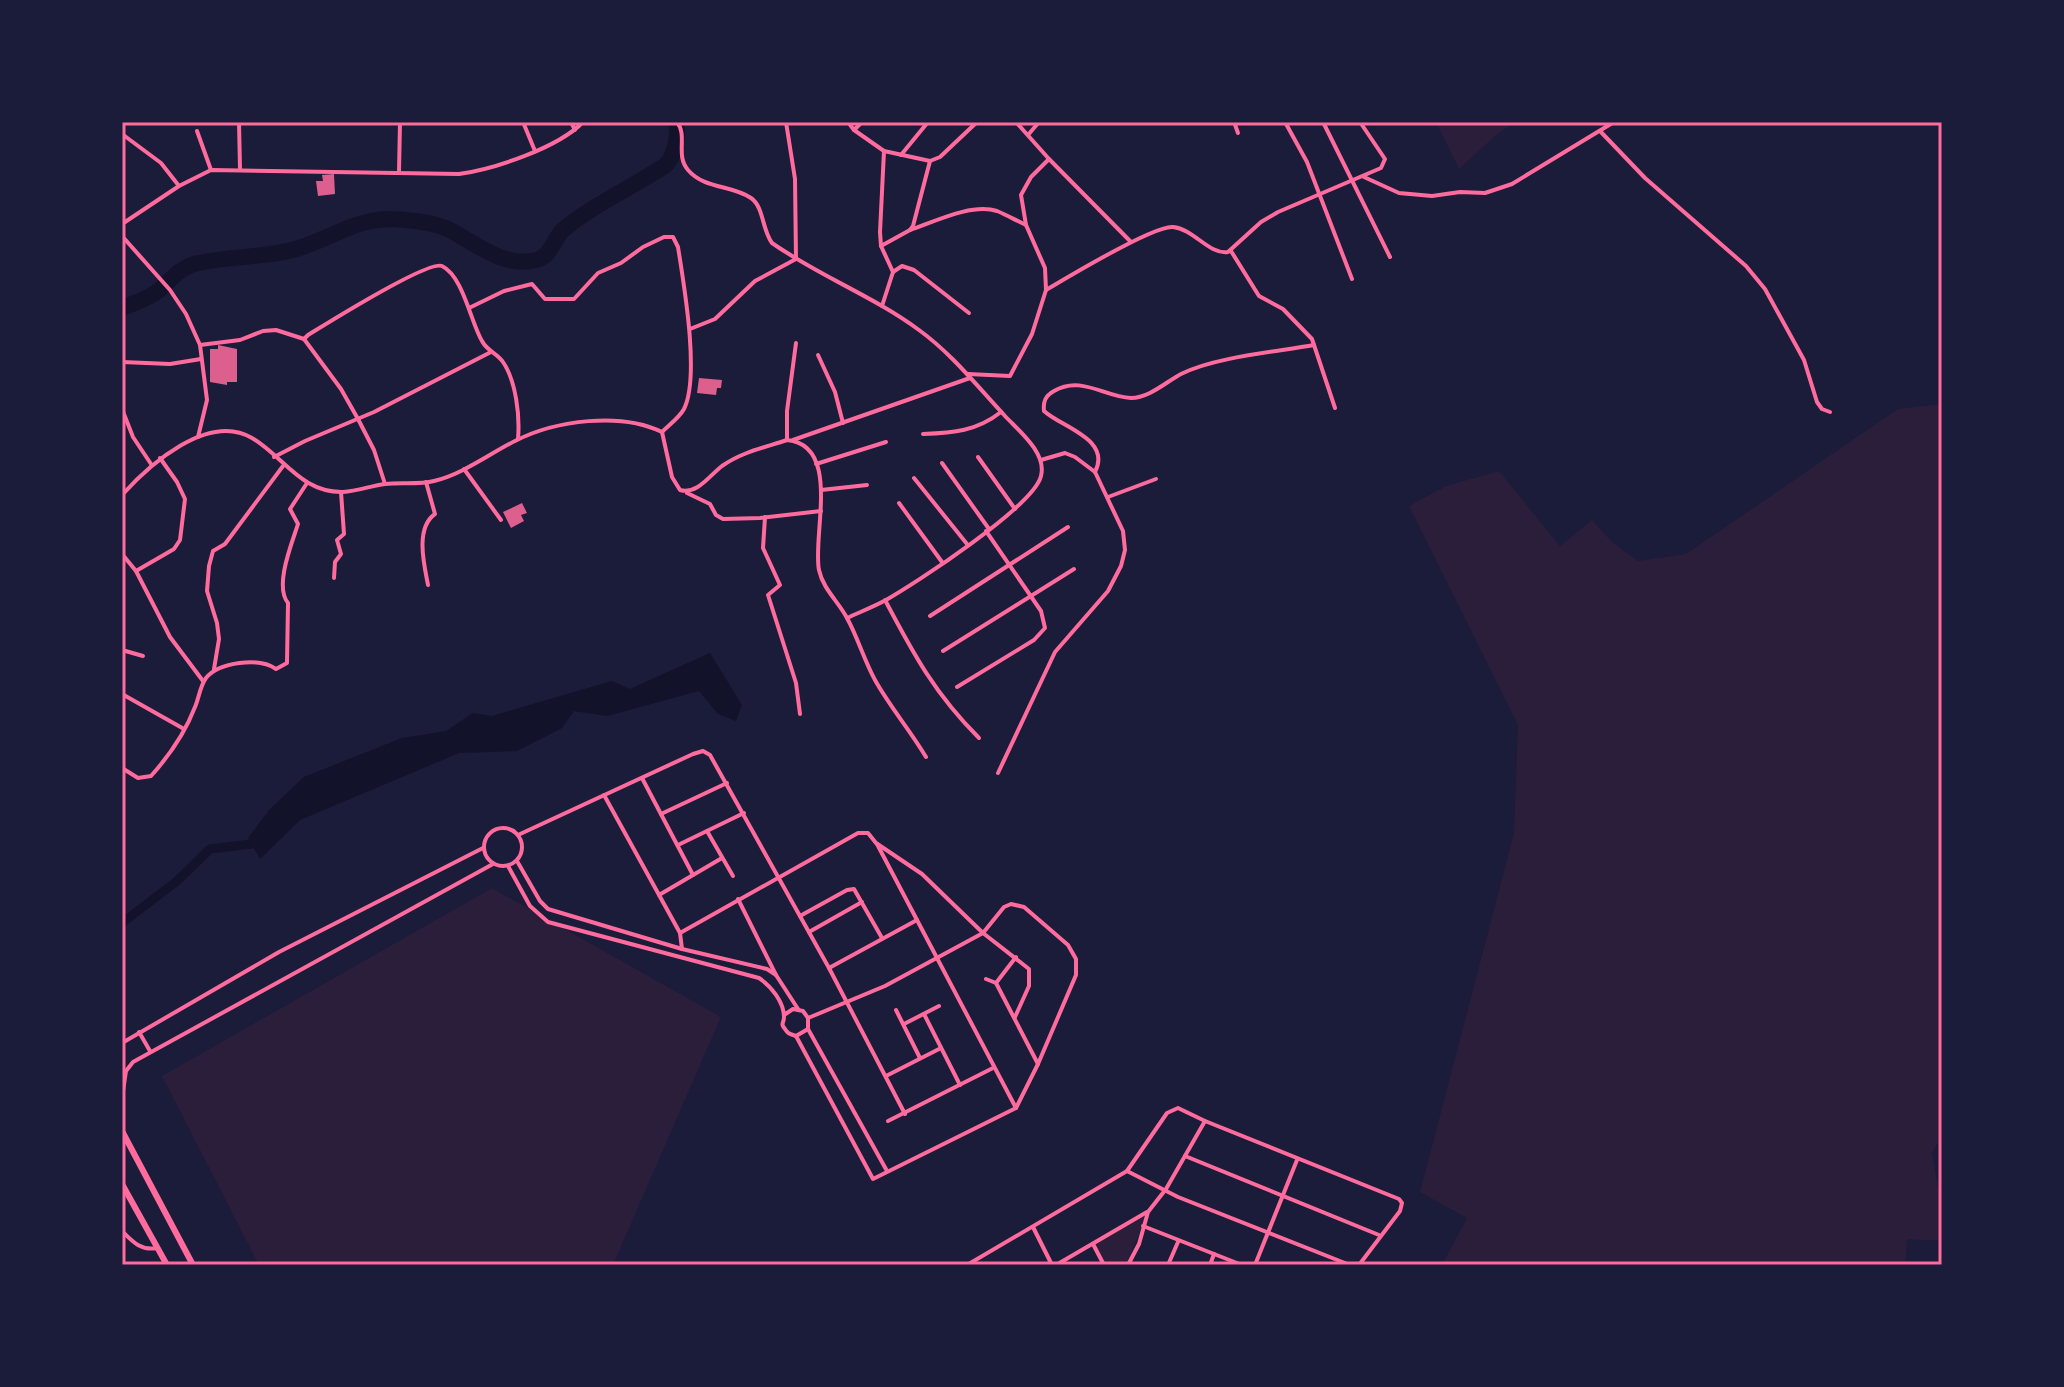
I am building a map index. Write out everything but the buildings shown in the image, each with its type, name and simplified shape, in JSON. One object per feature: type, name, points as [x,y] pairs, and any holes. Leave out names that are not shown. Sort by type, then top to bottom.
[{"type":"highway","points":[[122,1131],[193,1265]]},
{"type":"highway","points":[[122,1184],[167,1265]]},
{"type":"street","points":[[239,122],[240,169]]},
{"type":"street","points":[[399,172],[400,122]]},
{"type":"street","points":[[523,122],[535,151]]},
{"type":"street","points":[[571,122],[575,130]]},
{"type":"street","points":[[122,224],[179,186],[211,170],[459,174],[535,151],[575,130],[583,122]]},
{"type":"street","points":[[786,122],[795,179],[796,259]]},
{"type":"street","points":[[848,122],[854,130],[884,151],[930,161],[940,157],[977,122]]},
{"type":"street","points":[[854,130],[862,122]]},
{"type":"street","points":[[901,155],[928,122]]},
{"type":"street","points":[[1016,122],[1131,242]]},
{"type":"street","points":[[1028,135],[1039,122]]},
{"type":"street","points":[[1234,122],[1238,133]]},
{"type":"street","points":[[1285,122],[1307,162],[1352,279]]},
{"type":"street","points":[[1323,122],[1390,257]]},
{"type":"street","points":[[1046,290],[1131,242],[1169,226],[1192,233],[1218,252],[1231,251],[1261,222],[1278,212],[1381,168],[1385,159],[1360,122]]},
{"type":"street","points":[[1364,177],[1399,193],[1432,196],[1460,192],[1485,193],[1512,184],[1614,122]]},
{"type":"street","points":[[679,124],[681,156],[689,172],[708,183],[749,196],[754,201],[769,239],[796,259],[919,330],[969,376],[1030,443],[1041,460],[1041,477],[1035,490],[1015,509],[885,600],[847,618]]},
{"type":"street","points":[[197,131],[211,170]]},
{"type":"street","points":[[1600,131],[1645,178],[1746,266],[1765,289],[1804,360],[1817,402],[1822,409],[1830,412]]},
{"type":"street","points":[[122,134],[161,163],[179,186]]},
{"type":"street","points":[[884,151],[881,246],[893,272]]},
{"type":"street","points":[[685,492],[697,487],[743,453],[843,423],[969,376],[1010,376],[1032,334],[1046,290],[1042,259],[1026,225],[1021,195],[1024,187],[1049,159]]},
{"type":"street","points":[[910,230],[930,161]]},
{"type":"street","points":[[881,246],[910,230],[983,210],[995,211],[1026,225]]},
{"type":"street","points":[[122,236],[170,290],[186,314],[200,345],[207,400],[198,437]]},
{"type":"street","points":[[469,308],[504,291],[532,284],[545,299],[574,299],[598,273],[668,236],[677,242],[678,247],[690,329],[690,385],[679,416],[662,432]]},
{"type":"street","points":[[1231,251],[1259,296],[1283,309],[1312,339],[1335,408]]},
{"type":"street","points":[[690,329],[715,319],[755,281],[796,259]]},
{"type":"street","points":[[304,339],[365,300],[437,265],[448,271],[469,308],[483,343],[507,368],[518,405],[518,439]]},
{"type":"street","points":[[882,306],[893,272],[902,266],[914,270],[969,313]]},
{"type":"street","points":[[200,345],[240,340],[263,331],[276,330],[304,339],[341,389],[358,419],[374,450],[385,484]]},
{"type":"street","points":[[787,440],[787,411],[796,343]]},
{"type":"street","points":[[1095,472],[1099,465],[1096,450],[1078,430],[1044,411],[1043,403],[1054,390],[1087,385],[1135,398],[1150,393],[1187,371],[1213,363],[1314,345]]},
{"type":"street","points":[[274,457],[491,352]]},
{"type":"street","points":[[818,355],[835,392],[843,423]]},
{"type":"street","points":[[122,362],[170,364],[201,359]]},
{"type":"street","points":[[122,409],[133,437],[151,464]]},
{"type":"street","points":[[923,434],[973,429],[1001,412]]},
{"type":"street","points":[[122,495],[151,464],[198,437],[240,433],[260,444],[307,483],[324,491],[341,492],[385,484],[426,482],[464,469],[518,439],[581,422],[613,420],[644,423],[662,432]]},
{"type":"street","points":[[662,432],[675,485],[694,499],[710,504],[721,518],[821,511]]},
{"type":"street","points":[[793,440],[806,446],[816,464],[821,490],[818,556],[823,584],[847,618],[877,684],[926,757]]},
{"type":"street","points":[[816,464],[886,442]]},
{"type":"street","points":[[998,773],[1055,652],[1108,591],[1121,566],[1125,541],[1095,472],[1065,453],[1041,460]]},
{"type":"street","points":[[978,457],[1015,509]]},
{"type":"street","points":[[136,571],[174,549],[180,540],[185,499],[159,458]]},
{"type":"street","points":[[942,463],[1045,621],[1042,633],[957,687]]},
{"type":"street","points":[[214,670],[219,639],[207,591],[213,551],[225,544],[283,466]]},
{"type":"street","points":[[464,469],[501,520]]},
{"type":"street","points":[[914,478],[967,544]]},
{"type":"street","points":[[1108,497],[1156,479]]},
{"type":"street","points":[[426,482],[435,514],[426,522],[424,531],[424,566],[428,585]]},
{"type":"street","points":[[122,768],[138,778],[151,776],[166,759],[184,729],[203,681],[214,670],[245,664],[261,664],[276,669],[287,663],[288,603],[283,596],[283,579],[298,524],[290,509],[307,483]]},
{"type":"street","points":[[821,490],[867,485]]},
{"type":"street","points":[[334,578],[335,562],[341,554],[337,540],[344,534],[341,492]]},
{"type":"street","points":[[899,503],[942,562]]},
{"type":"street","points":[[765,517],[763,548],[780,585],[768,595],[793,671],[800,714]]},
{"type":"street","points":[[930,616],[1068,527]]},
{"type":"street","points":[[122,554],[136,571],[170,637],[203,681]]},
{"type":"street","points":[[943,651],[1074,569]]},
{"type":"street","points":[[885,600],[929,681],[949,708],[979,738]]},
{"type":"street","points":[[122,650],[143,656]]},
{"type":"street","points":[[122,694],[184,729]]},
{"type":"street","points":[[518,835],[703,751],[710,755],[829,968],[905,1114]]},
{"type":"street","points":[[642,778],[693,875]]},
{"type":"street","points":[[661,814],[727,783]]},
{"type":"street","points":[[604,795],[680,933],[682,949]]},
{"type":"street","points":[[678,845],[744,813]]},
{"type":"street","points":[[122,1098],[129,1066],[150,1052],[493,864],[508,866],[517,861],[522,849],[518,835],[507,828],[488,834],[484,854],[493,864]]},
{"type":"street","points":[[707,831],[733,876]]},
{"type":"street","points":[[680,933],[862,832],[868,833],[938,958],[1016,1108]]},
{"type":"street","points":[[876,843],[922,874],[983,933],[1029,969],[1029,986],[1015,1017]]},
{"type":"street","points":[[122,1043],[279,952],[483,848]]},
{"type":"street","points":[[659,895],[722,858]]},
{"type":"street","points":[[517,861],[548,909],[682,949],[767,969],[776,975]]},
{"type":"street","points":[[508,866],[530,906],[548,922],[759,978],[770,986],[784,1015],[783,1026],[796,1036],[873,1179],[1016,1108],[1076,975],[1077,963],[1074,952],[1020,905],[1004,907],[983,933],[847,1003],[808,1018]]},
{"type":"street","points":[[800,916],[849,889],[855,891],[883,939]]},
{"type":"street","points":[[738,899],[776,975],[808,1018],[808,1029],[887,1171]]},
{"type":"street","points":[[809,932],[862,902]]},
{"type":"street","points":[[829,968],[917,920]]},
{"type":"street","points":[[996,983],[1016,957]]},
{"type":"street","points":[[986,979],[996,983],[1038,1064]]},
{"type":"street","points":[[904,1024],[939,1006]]},
{"type":"street","points":[[784,1015],[799,1009]]},
{"type":"street","points":[[896,1010],[920,1058]]},
{"type":"street","points":[[924,1014],[960,1085]]},
{"type":"street","points":[[796,1036],[808,1029]]},
{"type":"street","points":[[139,1032],[150,1052]]},
{"type":"street","points":[[886,1076],[941,1048]]},
{"type":"street","points":[[888,1121],[994,1068]]},
{"type":"street","points":[[967,1265],[1127,1171],[1170,1110],[1178,1108],[1399,1199],[1402,1203],[1400,1211],[1359,1265]]},
{"type":"street","points":[[1128,1265],[1139,1244],[1148,1212],[1166,1189],[1205,1121]]},
{"type":"street","points":[[1185,1156],[1380,1235]]},
{"type":"street","points":[[1255,1265],[1298,1159]]},
{"type":"street","points":[[1127,1171],[1178,1197],[1350,1265]]},
{"type":"street","points":[[1033,1227],[1054,1265],[1148,1212]]},
{"type":"street","points":[[1143,1226],[1242,1265]]},
{"type":"street","points":[[123,1231],[147,1250],[159,1248]]},
{"type":"street","points":[[1168,1265],[1178,1241]]},
{"type":"street","points":[[1093,1244],[1104,1265]]},
{"type":"street","points":[[1210,1265],[1214,1254]]},
{"type":"shaded area","points":[[1436,122],[1516,122],[1497,134],[1459,169]]},
{"type":"shaded area","points":[[1942,404],[1942,1137],[1932,1152],[1942,1212],[1942,1241],[1907,1239],[1905,1265],[1442,1265],[1467,1218],[1420,1192],[1514,833],[1518,725],[1409,506],[1446,486],[1499,471],[1560,546],[1592,520],[1612,542],[1638,561],[1686,554],[1898,409]]},
{"type":"shaded area","points":[[710,653],[742,705],[736,721],[718,714],[699,691],[607,716],[574,711],[562,728],[517,751],[459,753],[300,820],[260,859],[248,838],[269,810],[304,777],[402,738],[446,731],[473,713],[492,716],[612,681],[630,689]]},
{"type":"shaded area","points":[[492,888],[721,1017],[613,1265],[259,1265],[162,1076]]},
{"type":"shaded area","points":[[1147,1215],[1126,1265],[1104,1265],[1093,1244]]},
{"type":"waterway","points":[[122,308],[154,294],[194,264],[284,252],[355,225],[380,220],[400,219],[431,224],[452,231],[502,258],[525,262],[536,260],[545,255],[563,230],[575,221],[666,165],[676,145],[676,122]]},
{"type":"waterway","points":[[122,923],[177,881],[210,849],[252,844]]}]
